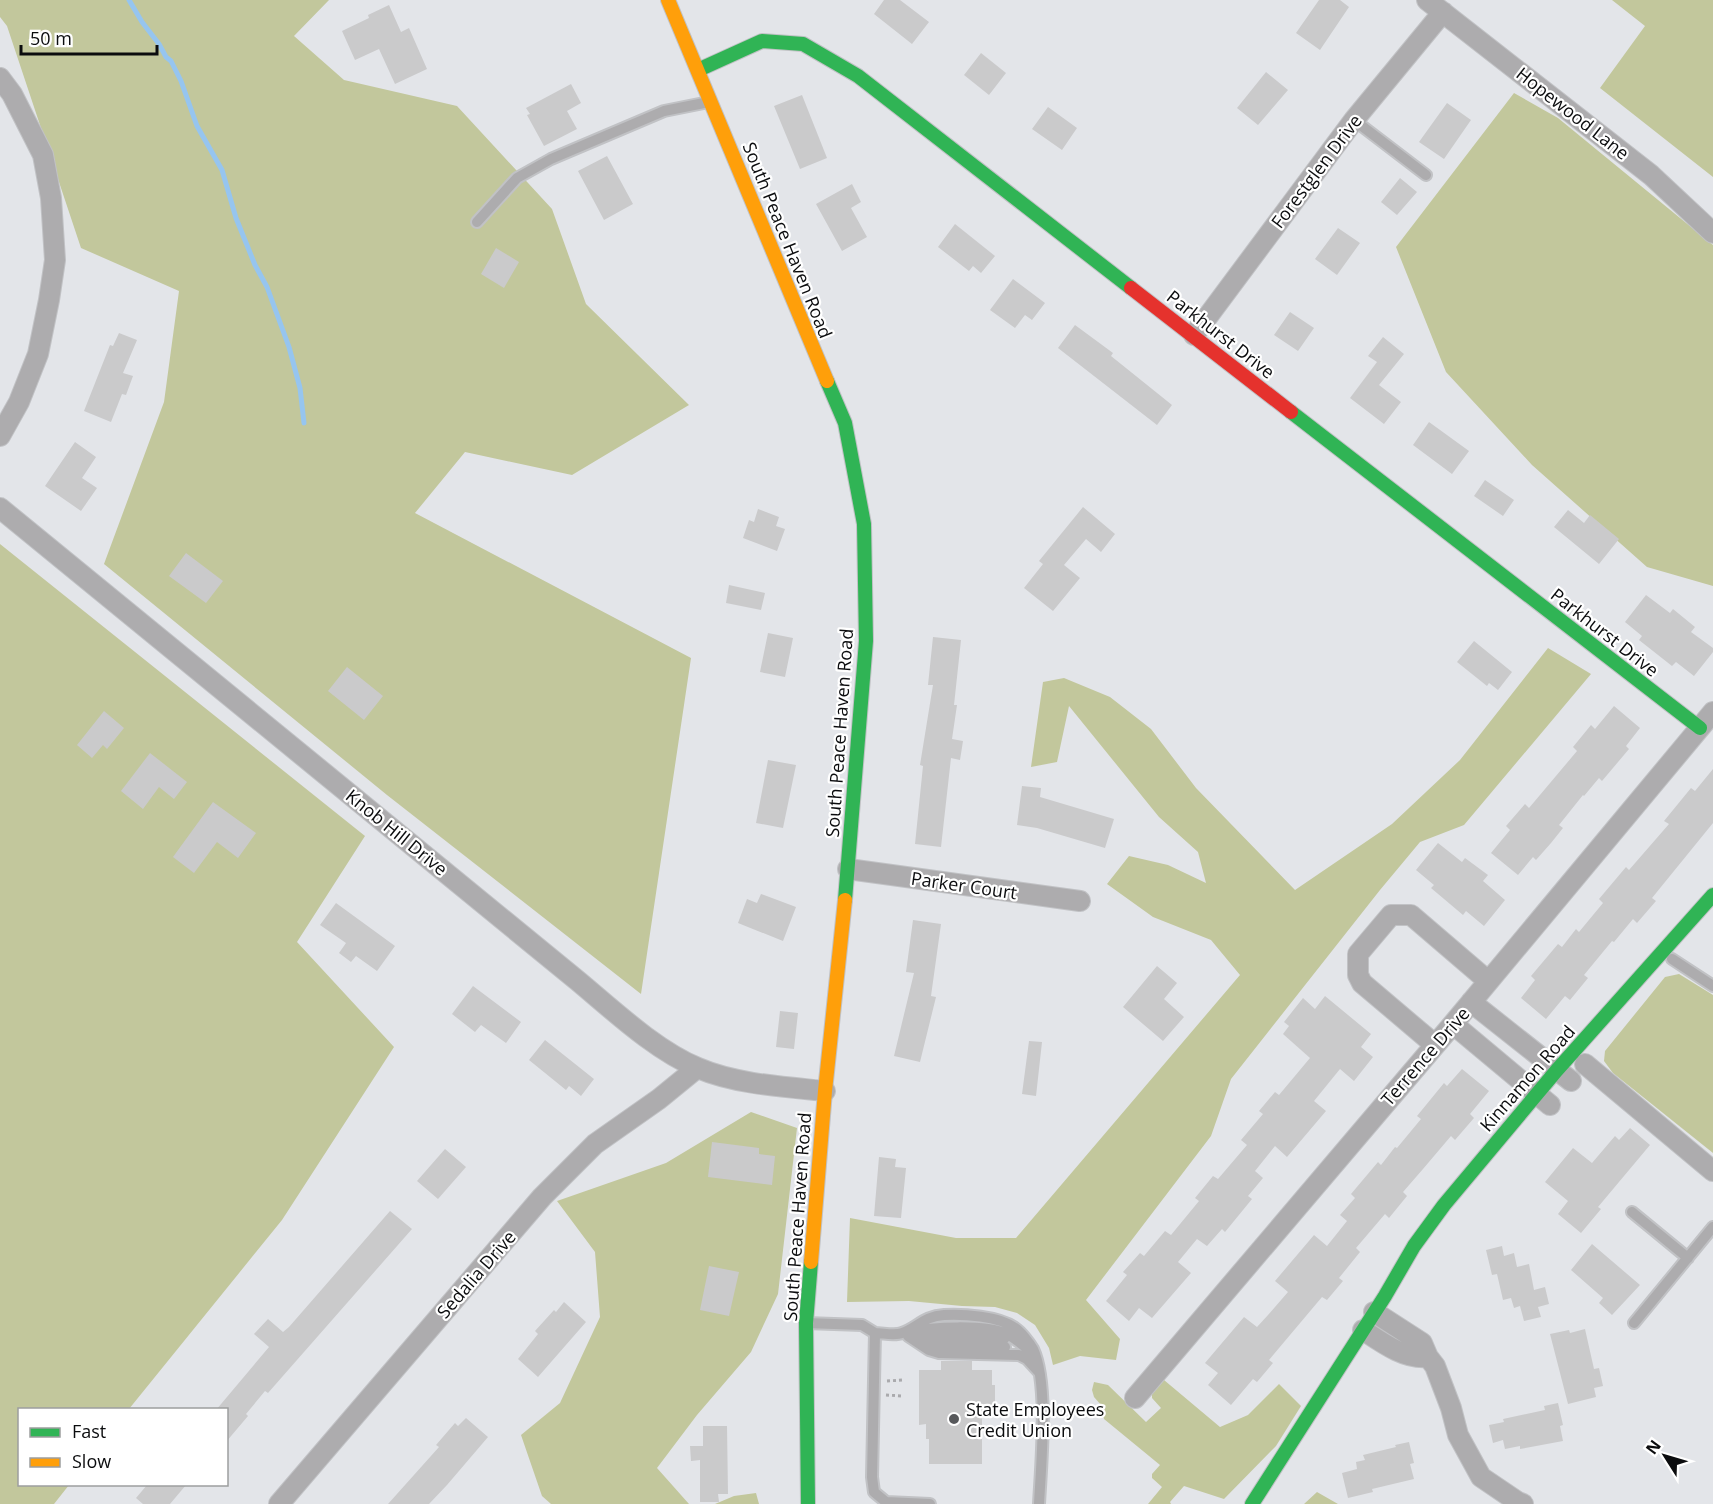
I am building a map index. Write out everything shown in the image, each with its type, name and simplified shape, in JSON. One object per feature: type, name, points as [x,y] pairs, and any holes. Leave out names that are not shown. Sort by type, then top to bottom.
[{"type":"main road","name":"South Peace Haven Road","points":[[668,0],[712,101],[844,423],[864,524],[866,641],[848,869],[825,1091],[806,1323],[808,1504]]},
{"type":"main road","name":"Parkhurst Drive","points":[[698,70],[762,41],[803,44],[858,76],[1700,728]]},
{"type":"main road","name":"Kinnamon Road","points":[[1554,1093],[1713,895]]},
{"type":"main road","points":[[1641,997],[1713,908]]},
{"type":"main road","name":"Kinnamon Road","points":[[1252,1504],[1380,1304],[1414,1246],[1434,1218],[1498,1137],[1554,1093],[1589,1060]]},
{"type":"main road","name":"Kinnamon Road","points":[[1380,1304],[1437,1238]]},
{"type":"street","name":"Hopewood Lane","points":[[1427,0],[1651,175],[1713,233]]},
{"type":"street","name":"Forestglen Drive","points":[[1194,335],[1354,120],[1443,12]]},
{"type":"street","points":[[0,78],[12,94],[43,155],[51,198],[55,260],[38,354],[19,402],[0,436]]},
{"type":"street","name":"Knob Hill Drive","points":[[0,508],[578,981],[666,1050],[698,1068],[734,1078],[825,1091]]},
{"type":"street","name":"Terrence Drive","points":[[1135,1398],[1453,1024],[1713,712]]},
{"type":"street","name":"Parker Court","points":[[848,869],[1080,901]]},
{"type":"street","points":[[1434,1044],[1362,983],[1358,975],[1358,954],[1390,915],[1411,915],[1488,981]]},
{"type":"street","points":[[1471,1002],[1554,1093]]},
{"type":"street","points":[[1453,1024],[1554,1093]]},
{"type":"street","points":[[1589,1060],[1713,1172]]},
{"type":"street","name":"Sedalia Drive","points":[[279,1504],[542,1197],[595,1144],[698,1068]]},
{"type":"street","points":[[1380,1304],[1422,1343],[1435,1366],[1451,1408],[1458,1435],[1481,1477],[1523,1504]]},
{"type":"street","points":[[1363,1330],[1382,1343],[1406,1354],[1428,1357]]},
{"type":"lane","points":[[477,222],[517,178],[551,159],[664,111],[712,101]]},
{"type":"lane","points":[[1354,120],[1426,175]]},
{"type":"lane","points":[[1672,959],[1713,986]]},
{"type":"lane","points":[[1632,1212],[1688,1258]]},
{"type":"lane","points":[[1634,1323],[1713,1227]]},
{"type":"lane","points":[[906,1334],[919,1322],[940,1315],[965,1315],[995,1320],[1014,1327],[1024,1336],[1033,1348],[1040,1373],[1042,1431],[1039,1504]]},
{"type":"lane","points":[[806,1323],[862,1325],[875,1333],[940,1338],[1001,1339],[1010,1341],[1029,1354],[1040,1373]]},
{"type":"lane","points":[[875,1333],[872,1477],[874,1492],[886,1502],[930,1504]]},
{"type":"lane","points":[[906,1334],[928,1355],[938,1360],[1016,1361],[1040,1373]]},
{"type":"path","points":[[884,1381],[903,1380]]},
{"type":"path","points":[[884,1395],[902,1396]]},
{"type":"green space","points":[[0,0],[329,0],[294,36],[344,80],[457,106],[552,209],[586,304],[689,405],[572,475],[465,452],[415,513],[691,658],[641,994],[387,795],[104,564],[164,402],[179,291],[81,248],[7,26],[0,17]]},
{"type":"green space","points":[[1612,0],[1713,0],[1713,177],[1600,88],[1645,26]]},
{"type":"green space","points":[[1514,93],[1558,118],[1713,245],[1713,586],[1647,567],[1532,465],[1446,372],[1396,247]]},
{"type":"green space","points":[[0,544],[365,836],[297,942],[394,1047],[282,1220],[130,1408],[18,1408],[18,1486],[68,1486],[54,1504],[0,1504]]},
{"type":"green space","points":[[1548,648],[1591,674],[1464,825],[1420,842],[1380,890],[1231,1079],[1211,1136],[1086,1300],[1120,1339],[1116,1360],[1080,1356],[1053,1365],[1049,1348],[1035,1325],[1017,1313],[995,1307],[909,1301],[847,1302],[850,1218],[956,1238],[1016,1238],[1240,975],[1211,940],[1153,917],[1107,884],[1129,856],[1168,865],[1206,883],[1198,852],[1159,817],[1069,706],[1057,762],[1031,767],[1043,682],[1064,678],[1110,697],[1151,729],[1196,788],[1295,890],[1392,824],[1460,760]]},
{"type":"green space","points":[[1679,974],[1713,995],[1713,1153],[1613,1073],[1604,1061],[1605,1051],[1665,977]]},
{"type":"green space","points":[[751,1112],[797,1128],[778,1294],[751,1352],[697,1415],[657,1468],[689,1504],[551,1504],[542,1496],[521,1435],[560,1403],[600,1317],[595,1252],[557,1201],[666,1163]]},
{"type":"green space","points":[[1164,1380],[1220,1427],[1248,1415],[1279,1384],[1301,1406],[1276,1446],[1224,1499],[1184,1486],[1170,1502],[1171,1504],[1148,1504],[1162,1487],[1152,1478],[1152,1474],[1160,1465],[1104,1419],[1101,1405],[1094,1397],[1092,1390],[1094,1382],[1108,1385],[1146,1422],[1161,1408],[1152,1398],[1152,1394]]},
{"type":"green space","points":[[1317,1492],[1338,1504],[1304,1504]]},
{"type":"green space","points":[[756,1493],[759,1504],[715,1504],[734,1496]]},
{"type":"building","points":[[884,0],[900,0],[929,22],[912,44],[874,14]]},
{"type":"building","points":[[1319,0],[1340,0],[1349,7],[1320,50],[1296,33]]},
{"type":"building","points":[[389,5],[401,32],[409,28],[427,69],[395,84],[379,49],[355,60],[342,31]]},
{"type":"building","points":[[981,53],[1006,73],[989,95],[964,75]]},
{"type":"building","points":[[1266,72],[1288,90],[1258,125],[1237,108]]},
{"type":"building","points":[[571,84],[581,103],[567,111],[577,129],[544,146],[527,115],[530,114],[526,108]]},
{"type":"building","points":[[802,95],[827,158],[800,169],[774,106]]},
{"type":"building","points":[[1447,103],[1471,120],[1444,159],[1419,142]]},
{"type":"building","points":[[1048,107],[1077,128],[1062,150],[1032,129]]},
{"type":"building","points":[[607,156],[633,204],[604,220],[578,171]]},
{"type":"building","points":[[1400,178],[1417,192],[1397,215],[1381,202]]},
{"type":"building","points":[[852,184],[861,202],[851,208],[867,237],[842,251],[816,204]]},
{"type":"building","points":[[955,224],[995,256],[981,273],[973,266],[969,271],[938,247]]},
{"type":"building","points":[[1338,228],[1360,243],[1337,275],[1315,259]]},
{"type":"building","points":[[496,248],[519,262],[504,288],[481,274]]},
{"type":"building","points":[[1013,279],[1045,303],[1032,320],[1025,315],[1015,328],[990,310]]},
{"type":"building","points":[[1290,312],[1314,328],[1298,351],[1274,335]]},
{"type":"building","points":[[1075,325],[1113,353],[1111,356],[1172,405],[1157,425],[1058,348]]},
{"type":"building","points":[[119,333],[137,340],[123,373],[133,376],[126,395],[122,394],[111,422],[84,411],[110,345],[113,346]]},
{"type":"building","points":[[1383,337],[1404,354],[1379,385],[1401,402],[1384,424],[1350,398],[1377,362],[1368,356]]},
{"type":"building","points":[[1429,422],[1469,451],[1452,474],[1413,445]]},
{"type":"building","points":[[75,442],[96,457],[82,478],[97,488],[81,511],[45,486]]},
{"type":"building","points":[[1485,480],[1514,500],[1503,516],[1474,496]]},
{"type":"building","points":[[1083,507],[1115,534],[1101,552],[1086,539],[1064,565],[1080,578],[1053,611],[1024,588],[1043,564],[1039,561]]},
{"type":"building","points":[[758,509],[779,517],[776,526],[785,529],[777,551],[743,538],[749,520],[754,522]]},
{"type":"building","points":[[1568,510],[1584,523],[1590,515],[1619,539],[1599,564],[1554,527]]},
{"type":"building","points":[[186,553],[223,581],[206,603],[169,576]]},
{"type":"building","points":[[729,585],[765,593],[761,610],[726,603]]},
{"type":"building","points":[[1646,595],[1670,613],[1673,609],[1695,627],[1691,632],[1713,648],[1713,652],[1694,676],[1676,662],[1672,666],[1639,640],[1642,636],[1625,622]]},
{"type":"building","points":[[768,633],[793,638],[785,677],[760,672]]},
{"type":"building","points":[[933,637],[961,640],[954,705],[957,705],[952,739],[963,741],[960,760],[951,758],[941,847],[915,844],[923,766],[920,765],[933,685],[928,685]]},
{"type":"building","points":[[1474,641],[1512,672],[1498,690],[1489,683],[1487,686],[1457,662]]},
{"type":"building","points":[[347,667],[383,696],[364,720],[328,691]]},
{"type":"building","points":[[1614,706],[1640,728],[1626,746],[1629,749],[1602,781],[1599,778],[1583,795],[1559,825],[1563,828],[1551,843],[1536,860],[1533,857],[1518,875],[1491,853],[1510,830],[1506,826],[1525,804],[1529,808],[1577,751],[1573,747],[1591,725],[1595,729]]},
{"type":"building","points":[[104,711],[124,728],[107,749],[103,745],[92,758],[77,745]]},
{"type":"building","points":[[150,753],[187,782],[174,799],[159,787],[143,809],[121,791]]},
{"type":"building","points":[[768,760],[796,765],[783,828],[756,823]]},
{"type":"building","points":[[1713,769],[1713,823],[1652,898],[1656,901],[1637,923],[1633,919],[1614,942],[1612,941],[1584,975],[1588,978],[1570,1000],[1565,996],[1546,1019],[1521,998],[1535,980],[1531,976],[1558,944],[1562,947],[1576,929],[1579,932],[1603,903],[1599,899],[1626,867],[1629,870],[1669,824],[1664,821],[1691,788],[1695,791]]},
{"type":"building","points":[[1022,786],[1041,788],[1040,797],[1114,819],[1105,848],[1037,828],[1017,825]]},
{"type":"building","points":[[213,802],[256,833],[238,858],[217,842],[194,873],[173,857]]},
{"type":"building","points":[[1438,843],[1462,862],[1465,858],[1488,875],[1483,881],[1505,900],[1484,926],[1466,911],[1463,915],[1431,888],[1434,885],[1416,870]]},
{"type":"building","points":[[761,894],[796,907],[783,941],[738,923],[747,899],[757,903]]},
{"type":"building","points":[[336,903],[395,946],[377,971],[356,956],[351,962],[339,953],[346,943],[320,925]]},
{"type":"building","points":[[913,920],[941,924],[931,996],[936,997],[920,1062],[894,1056],[914,973],[906,972]]},
{"type":"building","points":[[1157,966],[1177,983],[1164,999],[1184,1017],[1163,1041],[1123,1007]]},
{"type":"building","points":[[473,986],[521,1022],[506,1043],[481,1025],[475,1032],[452,1014]]},
{"type":"building","points":[[1325,996],[1371,1034],[1361,1047],[1373,1057],[1354,1081],[1340,1069],[1314,1101],[1326,1111],[1287,1157],[1275,1146],[1255,1171],[1263,1178],[1248,1196],[1252,1199],[1225,1232],[1222,1229],[1207,1246],[1197,1239],[1178,1262],[1191,1273],[1152,1318],[1139,1308],[1129,1321],[1106,1301],[1127,1275],[1123,1272],[1140,1253],[1144,1256],[1165,1231],[1171,1235],[1199,1201],[1195,1198],[1213,1176],[1218,1179],[1247,1145],[1241,1140],[1263,1114],[1259,1111],[1275,1092],[1279,1095],[1310,1058],[1283,1034],[1289,1026],[1284,1022],[1303,998],[1315,1009]]},
{"type":"building","points":[[780,1011],[798,1013],[794,1049],[776,1047]]},
{"type":"building","points":[[545,1040],[594,1079],[581,1096],[569,1086],[566,1090],[529,1060]]},
{"type":"building","points":[[1029,1041],[1042,1042],[1036,1096],[1022,1094]]},
{"type":"building","points":[[1462,1069],[1489,1091],[1470,1114],[1474,1118],[1455,1140],[1451,1136],[1403,1192],[1407,1196],[1389,1218],[1385,1214],[1356,1248],[1360,1252],[1339,1278],[1343,1281],[1327,1300],[1322,1297],[1269,1360],[1273,1363],[1257,1382],[1253,1379],[1231,1405],[1208,1385],[1218,1373],[1205,1363],[1244,1317],[1257,1327],[1268,1315],[1288,1292],[1275,1281],[1314,1235],[1327,1246],[1347,1221],[1340,1215],[1355,1198],[1351,1194],[1378,1162],[1381,1165],[1395,1147],[1397,1148],[1421,1119],[1417,1116],[1444,1083],[1447,1086]]},
{"type":"building","points":[[1630,1128],[1650,1145],[1598,1207],[1601,1209],[1581,1233],[1558,1214],[1568,1201],[1545,1182],[1573,1148],[1592,1163],[1615,1136],[1619,1140]]},
{"type":"building","points":[[712,1142],[759,1148],[759,1154],[775,1156],[772,1185],[708,1177]]},
{"type":"building","points":[[445,1149],[466,1167],[438,1199],[417,1181]]},
{"type":"building","points":[[879,1157],[896,1159],[895,1167],[906,1168],[901,1218],[874,1216]]},
{"type":"building","points":[[390,1211],[412,1229],[268,1393],[265,1391],[228,1440],[228,1408],[218,1408],[269,1347],[254,1334],[268,1319],[283,1332]]},
{"type":"building","points":[[1592,1244],[1640,1285],[1612,1315],[1599,1303],[1603,1298],[1571,1270]]},
{"type":"building","points":[[1502,1246],[1504,1256],[1514,1253],[1517,1267],[1529,1264],[1534,1290],[1545,1287],[1549,1304],[1538,1307],[1541,1317],[1524,1321],[1520,1306],[1514,1308],[1511,1298],[1503,1300],[1497,1274],[1492,1275],[1486,1250]]},
{"type":"building","points":[[709,1266],[739,1272],[729,1316],[700,1310]]},
{"type":"building","points":[[564,1302],[586,1322],[538,1377],[518,1359],[538,1334],[535,1331]]},
{"type":"building","points":[[1585,1329],[1594,1369],[1599,1368],[1603,1386],[1594,1388],[1596,1397],[1568,1404],[1550,1334],[1569,1330],[1570,1333]]},
{"type":"building","name":"State Employees Credit Union","points":[[941,1361],[972,1361],[972,1370],[992,1370],[992,1385],[995,1385],[995,1413],[982,1413],[982,1464],[929,1464],[929,1439],[926,1439],[926,1424],[919,1425],[919,1370],[941,1370]]},
{"type":"building","points":[[1558,1403],[1563,1425],[1560,1426],[1563,1441],[1520,1449],[1520,1446],[1505,1449],[1503,1440],[1493,1443],[1489,1425],[1504,1422],[1503,1419],[1545,1410],[1544,1406]]},
{"type":"building","points":[[466,1418],[488,1437],[447,1485],[429,1504],[388,1504],[439,1447],[436,1445],[455,1423],[458,1426]]},
{"type":"building","points":[[703,1426],[727,1426],[728,1494],[718,1494],[719,1502],[700,1502],[700,1460],[691,1461],[690,1446],[703,1446]]},
{"type":"building","points":[[1409,1442],[1414,1463],[1410,1464],[1414,1479],[1372,1489],[1373,1492],[1348,1498],[1342,1473],[1357,1469],[1356,1462],[1365,1460],[1363,1455]]},
{"type":"building","points":[[146,1486],[185,1486],[170,1504],[143,1504],[136,1498]]},
{"type":"waterway","points":[[129,0],[166,57],[171,61],[181,81],[197,126],[222,170],[236,218],[255,265],[267,287],[289,347],[300,388],[304,423]]},
{"type":"traffic: fast","points":[[698,70],[762,41],[803,44],[858,76],[1131,288]]},
{"type":"traffic: fast","points":[[827,381],[845,423],[864,524],[866,641],[845,900]]},
{"type":"traffic: fast","points":[[1291,412],[1700,728]]},
{"type":"traffic: fast","points":[[1252,1504],[1385,1296],[1414,1246],[1444,1205],[1557,1070],[1713,895]]},
{"type":"traffic: fast","points":[[808,1504],[806,1323],[811,1262]]},
{"type":"traffic: slow","points":[[668,0],[827,381]]},
{"type":"traffic: slow","points":[[811,1262],[825,1091],[845,900]]},
{"type":"traffic: jam","points":[[1131,288],[1291,412]]},
{"type":"place","name":"State Employees Credit Union","points":[[954,1419]]}]
